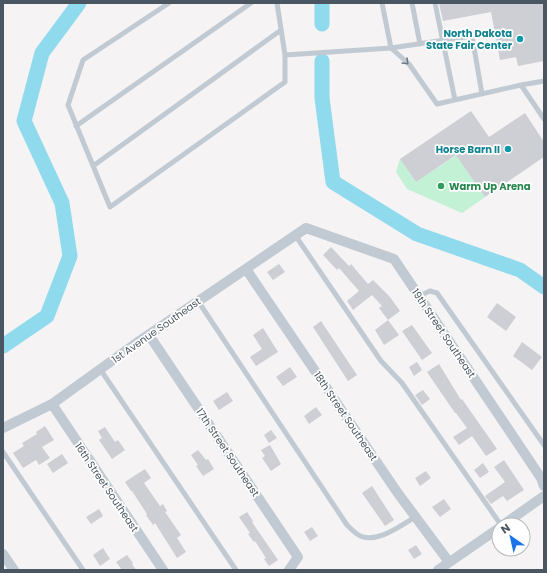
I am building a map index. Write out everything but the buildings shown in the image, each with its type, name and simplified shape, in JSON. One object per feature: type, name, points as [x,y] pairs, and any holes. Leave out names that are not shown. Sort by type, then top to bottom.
[{"type":"street","name":"1st Avenue Southeast","points":[[3,428],[52,404],[198,301],[306,228]]},
{"type":"street","name":"19th Street Southeast","points":[[306,228],[394,259],[543,479]]},
{"type":"street","name":"18th Street Southeast","points":[[246,268],[416,517],[449,562]]},
{"type":"street","name":"17th Street Southeast","points":[[149,335],[298,557],[289,570]]},
{"type":"street","name":"16th Street Southeast","points":[[52,404],[162,570]]},
{"type":"street","points":[[514,517],[544,496]]},
{"type":"street","points":[[438,570],[491,533]]},
{"type":"street","points":[[3,554],[14,570]]},
{"type":"lane","points":[[168,3],[83,60],[68,105],[110,207],[285,82],[285,55],[277,3]]},
{"type":"lane","points":[[76,126],[251,3]]},
{"type":"lane","points":[[382,3],[391,48],[409,64],[437,104],[544,81]]},
{"type":"lane","points":[[412,3],[420,44]]},
{"type":"lane","points":[[435,3],[455,100]]},
{"type":"lane","points":[[93,166],[281,30]]},
{"type":"lane","points":[[285,55],[391,48],[472,36],[482,94]]},
{"type":"lane","points":[[521,85],[544,119]]},
{"type":"lane","points":[[295,235],[381,361],[402,383],[496,517]]},
{"type":"lane","points":[[418,296],[430,291],[437,293],[544,445]]},
{"type":"lane","points":[[198,301],[347,525],[358,535],[374,538],[388,533],[416,517]]},
{"type":"lane","points":[[100,369],[236,570]]},
{"type":"lane","points":[[3,452],[82,570]]},
{"type":"green space","name":"Warm Up Arena","points":[[457,155],[485,197],[462,213],[407,189],[396,172],[400,159],[416,182]]},
{"type":"waterway","points":[[3,346],[47,316],[70,256],[62,203],[24,121],[42,53],[79,3]]},
{"type":"waterway","points":[[322,3],[322,24]]},
{"type":"waterway","points":[[322,61],[322,98],[333,182],[417,234],[520,270],[544,287]]},
{"type":"place","name":"North Dakota State Fair Center","points":[[520,39]]},
{"type":"place","name":"Horse Barn II","points":[[508,149]]},
{"type":"place","name":"Warm Up Arena","points":[[441,186]]}]
